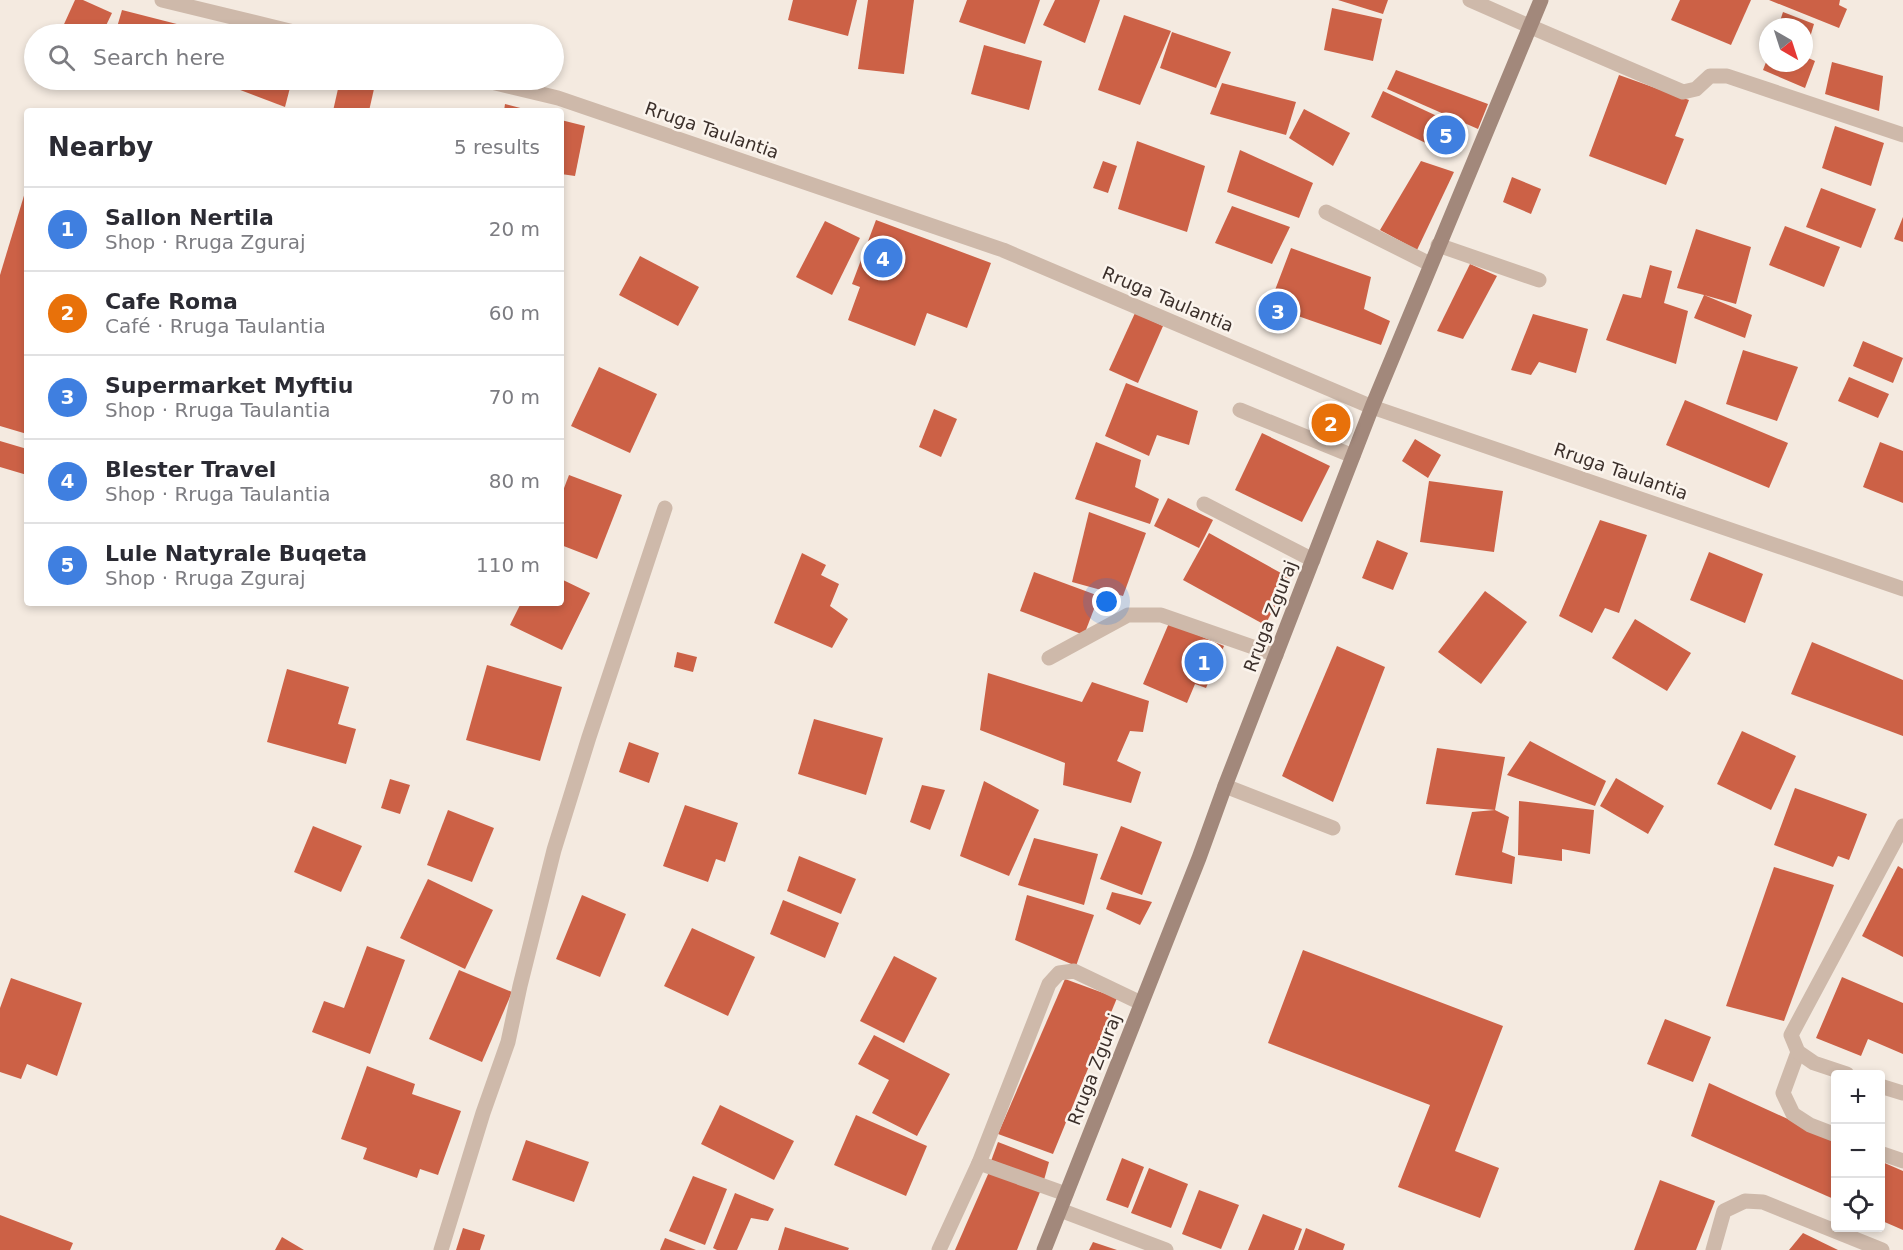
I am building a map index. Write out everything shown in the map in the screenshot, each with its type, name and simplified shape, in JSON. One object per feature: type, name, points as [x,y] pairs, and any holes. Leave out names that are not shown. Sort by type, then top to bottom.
[{"type":"main road","name":"Rruga Zguraj","points":[[1044,1250],[1191,878],[1372,406],[1541,0]]},
{"type":"street","points":[[162,0],[261,24]]},
{"type":"street","points":[[1470,0],[1683,92],[1696,89],[1710,76],[1727,76],[1903,135]]},
{"type":"street","name":"Rruga Taulantia","points":[[525,90],[558,98],[1003,250],[1372,406],[1903,589]]},
{"type":"street","points":[[1326,212],[1430,264]]},
{"type":"street","points":[[1438,245],[1539,280]]},
{"type":"street","points":[[1240,410],[1353,456]]},
{"type":"street","points":[[1204,504],[1312,561]]},
{"type":"street","points":[[441,1250],[483,1113],[508,1042],[554,850],[665,508]]},
{"type":"street","points":[[1048,658],[1128,615],[1161,615],[1276,655]]},
{"type":"street","points":[[1225,786],[1333,828]]},
{"type":"street","points":[[1834,1070],[1814,1064],[1798,1052],[1791,1035],[1903,826]]},
{"type":"street","points":[[939,1250],[979,1163],[1049,984],[1059,973],[1074,971],[1141,1003]]},
{"type":"street","points":[[1798,1052],[1783,1092],[1792,1114],[1810,1125],[1831,1133]]},
{"type":"street","points":[[1885,1087],[1903,1094]]},
{"type":"street","points":[[1885,1154],[1903,1161]]},
{"type":"street","points":[[979,1163],[1066,1194]]},
{"type":"street","points":[[1713,1250],[1724,1211],[1744,1201],[1763,1202],[1882,1250]]},
{"type":"street","points":[[1060,1210],[1166,1250]]},
{"type":"building","points":[[75,0],[83,0],[112,13],[107,24],[64,24]]},
{"type":"building","points":[[793,0],[857,0],[848,36],[788,20]]},
{"type":"building","points":[[868,0],[914,0],[904,74],[858,69]]},
{"type":"building","points":[[967,0],[1040,0],[1025,44],[959,22]]},
{"type":"building","points":[[1055,0],[1100,0],[1085,43],[1043,25]]},
{"type":"building","points":[[1338,0],[1388,0],[1383,14]]},
{"type":"building","points":[[1680,0],[1751,0],[1731,45],[1671,20]]},
{"type":"building","points":[[1769,0],[1840,0],[1839,5],[1847,9],[1839,28]]},
{"type":"building","points":[[1332,8],[1382,19],[1373,61],[1324,50]]},
{"type":"building","points":[[122,10],[177,24],[118,24]]},
{"type":"building","points":[[1783,12],[1798,18],[1781,18]]},
{"type":"building","points":[[1124,15],[1171,31],[1140,105],[1098,90]]},
{"type":"building","points":[[1172,32],[1231,52],[1216,88],[1160,68]]},
{"type":"building","points":[[984,45],[1042,61],[1029,110],[971,94]]},
{"type":"building","points":[[1832,62],[1883,76],[1879,111],[1825,94]]},
{"type":"building","points":[[1396,70],[1488,104],[1478,129],[1387,89]]},
{"type":"building","points":[[1768,72],[1811,72],[1805,88]]},
{"type":"building","points":[[1619,75],[1689,100],[1675,136],[1684,139],[1666,185],[1589,156]]},
{"type":"building","points":[[1222,83],[1296,102],[1286,135],[1210,114]]},
{"type":"building","points":[[240,90],[289,90],[285,107]]},
{"type":"building","points":[[338,90],[374,90],[370,108],[334,108]]},
{"type":"building","points":[[1383,91],[1463,128],[1451,155],[1371,117]]},
{"type":"building","points":[[505,104],[520,108],[504,108]]},
{"type":"building","points":[[1304,109],[1350,133],[1333,166],[1289,138]]},
{"type":"building","points":[[564,121],[585,126],[575,176],[564,174]]},
{"type":"building","points":[[1835,126],[1884,143],[1871,186],[1822,168]]},
{"type":"building","points":[[1137,141],[1205,166],[1187,232],[1118,209]]},
{"type":"building","points":[[1240,150],[1313,183],[1299,218],[1227,192]]},
{"type":"building","points":[[1103,161],[1117,166],[1108,193],[1093,188]]},
{"type":"building","points":[[1421,161],[1454,172],[1417,250],[1380,230]]},
{"type":"building","points":[[1512,177],[1541,189],[1531,214],[1503,202]]},
{"type":"building","points":[[1821,188],[1876,209],[1861,248],[1806,227]]},
{"type":"building","points":[[24,196],[24,433],[0,426],[0,275]]},
{"type":"building","points":[[1232,206],[1290,227],[1272,264],[1215,243]]},
{"type":"building","points":[[1903,217],[1903,242],[1894,239]]},
{"type":"building","points":[[876,220],[991,263],[967,328],[927,313],[915,346],[848,320],[860,287],[852,284]]},
{"type":"building","points":[[825,221],[860,238],[832,295],[796,277]]},
{"type":"building","points":[[1785,226],[1840,247],[1824,287],[1769,265]]},
{"type":"building","points":[[1696,229],[1751,247],[1736,304],[1677,288]]},
{"type":"building","points":[[1291,248],[1371,277],[1364,309],[1390,321],[1381,345],[1269,306]]},
{"type":"building","points":[[640,256],[699,287],[678,326],[619,295]]},
{"type":"building","points":[[1470,264],[1497,276],[1463,339],[1437,331]]},
{"type":"building","points":[[1650,265],[1672,271],[1664,303],[1688,311],[1676,364],[1606,340],[1623,294],[1641,298]]},
{"type":"building","points":[[1704,295],[1752,315],[1745,338],[1694,318]]},
{"type":"building","points":[[1135,313],[1163,326],[1138,383],[1109,370]]},
{"type":"building","points":[[1533,314],[1588,329],[1576,373],[1539,362],[1531,375],[1511,370]]},
{"type":"building","points":[[1863,341],[1903,358],[1893,383],[1853,366]]},
{"type":"building","points":[[1743,350],[1798,367],[1777,421],[1726,404]]},
{"type":"building","points":[[599,367],[657,394],[630,453],[571,426]]},
{"type":"building","points":[[1849,377],[1889,394],[1878,418],[1838,401]]},
{"type":"building","points":[[1126,383],[1198,411],[1189,445],[1157,435],[1149,456],[1105,436]]},
{"type":"building","points":[[1685,400],[1788,443],[1769,488],[1666,445]]},
{"type":"building","points":[[934,409],[957,419],[941,457],[919,447]]},
{"type":"building","points":[[1262,433],[1330,466],[1302,522],[1235,490]]},
{"type":"building","points":[[1415,439],[1441,455],[1428,478],[1402,461]]},
{"type":"building","points":[[0,441],[24,448],[24,474],[0,467]]},
{"type":"building","points":[[1096,442],[1141,460],[1135,487],[1159,499],[1150,524],[1075,499]]},
{"type":"building","points":[[1880,442],[1903,451],[1903,503],[1863,487]]},
{"type":"building","points":[[569,475],[622,495],[597,559],[564,546],[564,488]]},
{"type":"building","points":[[1429,481],[1503,491],[1494,552],[1420,542]]},
{"type":"building","points":[[1168,498],[1213,520],[1199,548],[1154,526]]},
{"type":"building","points":[[1089,512],[1146,533],[1123,596],[1072,582]]},
{"type":"building","points":[[1600,520],[1647,535],[1619,613],[1605,608],[1592,633],[1559,616]]},
{"type":"building","points":[[1209,533],[1290,578],[1265,625],[1183,580]]},
{"type":"building","points":[[1377,540],[1408,553],[1393,590],[1362,578]]},
{"type":"building","points":[[1709,552],[1763,574],[1745,623],[1690,600]]},
{"type":"building","points":[[802,553],[826,565],[821,575],[839,584],[830,606],[848,619],[832,648],[774,623]]},
{"type":"building","points":[[1034,572],[1099,596],[1084,635],[1020,611]]},
{"type":"building","points":[[564,580],[590,593],[562,650],[510,625],[520,606],[564,606]]},
{"type":"building","points":[[1485,591],[1527,622],[1481,684],[1438,652]]},
{"type":"building","points":[[1635,619],[1691,653],[1667,691],[1612,658]]},
{"type":"building","points":[[1169,623],[1224,646],[1206,688],[1195,684],[1187,703],[1143,684]]},
{"type":"building","points":[[1812,642],[1903,680],[1903,736],[1791,694]]},
{"type":"building","points":[[1337,646],[1385,667],[1333,802],[1282,776]]},
{"type":"building","points":[[677,652],[697,657],[693,672],[674,667]]},
{"type":"building","points":[[487,665],[562,687],[540,761],[466,740]]},
{"type":"building","points":[[287,669],[349,687],[338,724],[356,729],[346,764],[267,742]]},
{"type":"building","points":[[988,673],[1082,702],[1092,682],[1149,701],[1143,732],[1130,731],[1117,761],[1141,772],[1131,803],[1063,785],[1065,763],[980,730]]},
{"type":"building","points":[[814,719],[883,738],[866,795],[798,774]]},
{"type":"building","points":[[1742,731],[1796,756],[1771,810],[1717,784]]},
{"type":"building","points":[[1530,741],[1606,781],[1595,806],[1507,775]]},
{"type":"building","points":[[629,742],[659,753],[649,783],[619,772]]},
{"type":"building","points":[[1437,748],[1505,757],[1495,810],[1426,804]]},
{"type":"building","points":[[1616,778],[1664,806],[1648,834],[1600,806]]},
{"type":"building","points":[[390,779],[410,785],[400,814],[381,808]]},
{"type":"building","points":[[984,781],[1039,810],[1009,876],[960,856]]},
{"type":"building","points":[[922,785],[945,790],[930,830],[910,822]]},
{"type":"building","points":[[1795,788],[1867,814],[1849,860],[1838,856],[1833,867],[1774,845]]},
{"type":"building","points":[[1519,801],[1594,810],[1590,854],[1562,849],[1562,861],[1518,855]]},
{"type":"building","points":[[685,805],[738,823],[725,862],[716,859],[708,882],[663,866]]},
{"type":"building","points":[[448,810],[494,828],[472,882],[427,865]]},
{"type":"building","points":[[1495,810],[1509,817],[1502,852],[1515,857],[1512,884],[1455,875],[1472,812]]},
{"type":"building","points":[[313,826],[362,846],[341,892],[294,872]]},
{"type":"building","points":[[1121,826],[1162,842],[1142,895],[1100,879]]},
{"type":"building","points":[[1034,838],[1098,854],[1084,905],[1018,885]]},
{"type":"building","points":[[799,856],[856,879],[841,914],[787,891]]},
{"type":"building","points":[[1898,866],[1903,869],[1903,957],[1862,936]]},
{"type":"building","points":[[1774,867],[1834,885],[1784,1021],[1726,1006]]},
{"type":"building","points":[[428,879],[493,910],[465,969],[400,938]]},
{"type":"building","points":[[1112,892],[1152,902],[1140,925],[1106,909]]},
{"type":"building","points":[[582,895],[626,914],[600,977],[556,959]]},
{"type":"building","points":[[1027,895],[1094,915],[1076,966],[1015,940]]},
{"type":"building","points":[[783,900],[839,923],[825,958],[770,934]]},
{"type":"building","points":[[692,928],[755,957],[728,1016],[664,986]]},
{"type":"building","points":[[367,946],[405,960],[370,1054],[312,1032],[324,1001],[344,1008]]},
{"type":"building","points":[[1303,950],[1503,1026],[1455,1151],[1499,1168],[1480,1218],[1398,1187],[1430,1105],[1268,1043]]},
{"type":"building","points":[[894,956],[937,978],[904,1043],[860,1021]]},
{"type":"building","points":[[459,970],[512,992],[482,1062],[429,1039]]},
{"type":"building","points":[[1842,977],[1903,1003],[1903,1054],[1868,1039],[1861,1056],[1816,1038]]},
{"type":"building","points":[[11,978],[82,1003],[57,1076],[27,1064],[21,1079],[0,1072],[0,1008]]},
{"type":"building","points":[[1065,979],[1117,998],[1053,1154],[998,1134]]},
{"type":"building","points":[[1665,1019],[1711,1037],[1693,1082],[1647,1064]]},
{"type":"building","points":[[874,1035],[950,1074],[917,1136],[872,1113],[889,1080],[858,1064]]},
{"type":"building","points":[[367,1066],[415,1084],[412,1094],[461,1111],[438,1175],[420,1169],[417,1178],[363,1159],[367,1148],[341,1139]]},
{"type":"building","points":[[1709,1083],[1831,1139],[1831,1198],[1691,1136]]},
{"type":"building","points":[[720,1105],[794,1141],[774,1180],[701,1144]]},
{"type":"building","points":[[856,1115],[927,1146],[906,1196],[834,1165]]},
{"type":"building","points":[[526,1140],[589,1162],[574,1202],[512,1180]]},
{"type":"building","points":[[998,1142],[1049,1162],[1044,1180],[991,1161]]},
{"type":"building","points":[[1122,1158],[1144,1167],[1128,1208],[1106,1200]]},
{"type":"building","points":[[1885,1163],[1903,1171],[1903,1230],[1885,1222]]},
{"type":"building","points":[[1149,1168],[1188,1184],[1171,1228],[1131,1213]]},
{"type":"building","points":[[989,1172],[1040,1192],[1017,1250],[955,1250]]},
{"type":"building","points":[[693,1176],[727,1189],[705,1245],[669,1231]]},
{"type":"building","points":[[1660,1180],[1715,1201],[1696,1250],[1634,1250]]},
{"type":"building","points":[[1199,1190],[1239,1205],[1221,1249],[1182,1234]]},
{"type":"building","points":[[735,1193],[774,1209],[768,1221],[751,1218],[737,1250],[717,1250],[713,1248]]},
{"type":"building","points":[[1263,1214],[1302,1229],[1294,1250],[1248,1250]]},
{"type":"building","points":[[0,1215],[73,1243],[70,1250],[0,1250]]},
{"type":"building","points":[[785,1227],[849,1248],[848,1250],[778,1250]]},
{"type":"building","points":[[463,1228],[485,1235],[480,1250],[456,1250]]},
{"type":"building","points":[[1306,1228],[1345,1244],[1343,1250],[1298,1250]]},
{"type":"building","points":[[1803,1233],[1838,1250],[1789,1250]]},
{"type":"building","points":[[282,1237],[304,1250],[275,1250]]},
{"type":"building","points":[[665,1238],[696,1250],[660,1250]]},
{"type":"building","points":[[1093,1242],[1117,1250],[1089,1250]]},
{"type":"place","name":"Lule Natyrale Buqeta","points":[[1446,135]]},
{"type":"place","name":"Blester Travel","points":[[883,258]]},
{"type":"place","name":"Supermarket Myftiu","points":[[1278,311]]},
{"type":"place","name":"Cafe Roma","points":[[1331,423]]},
{"type":"place","name":"Sallon Nertila","points":[[1204,662]]}]
